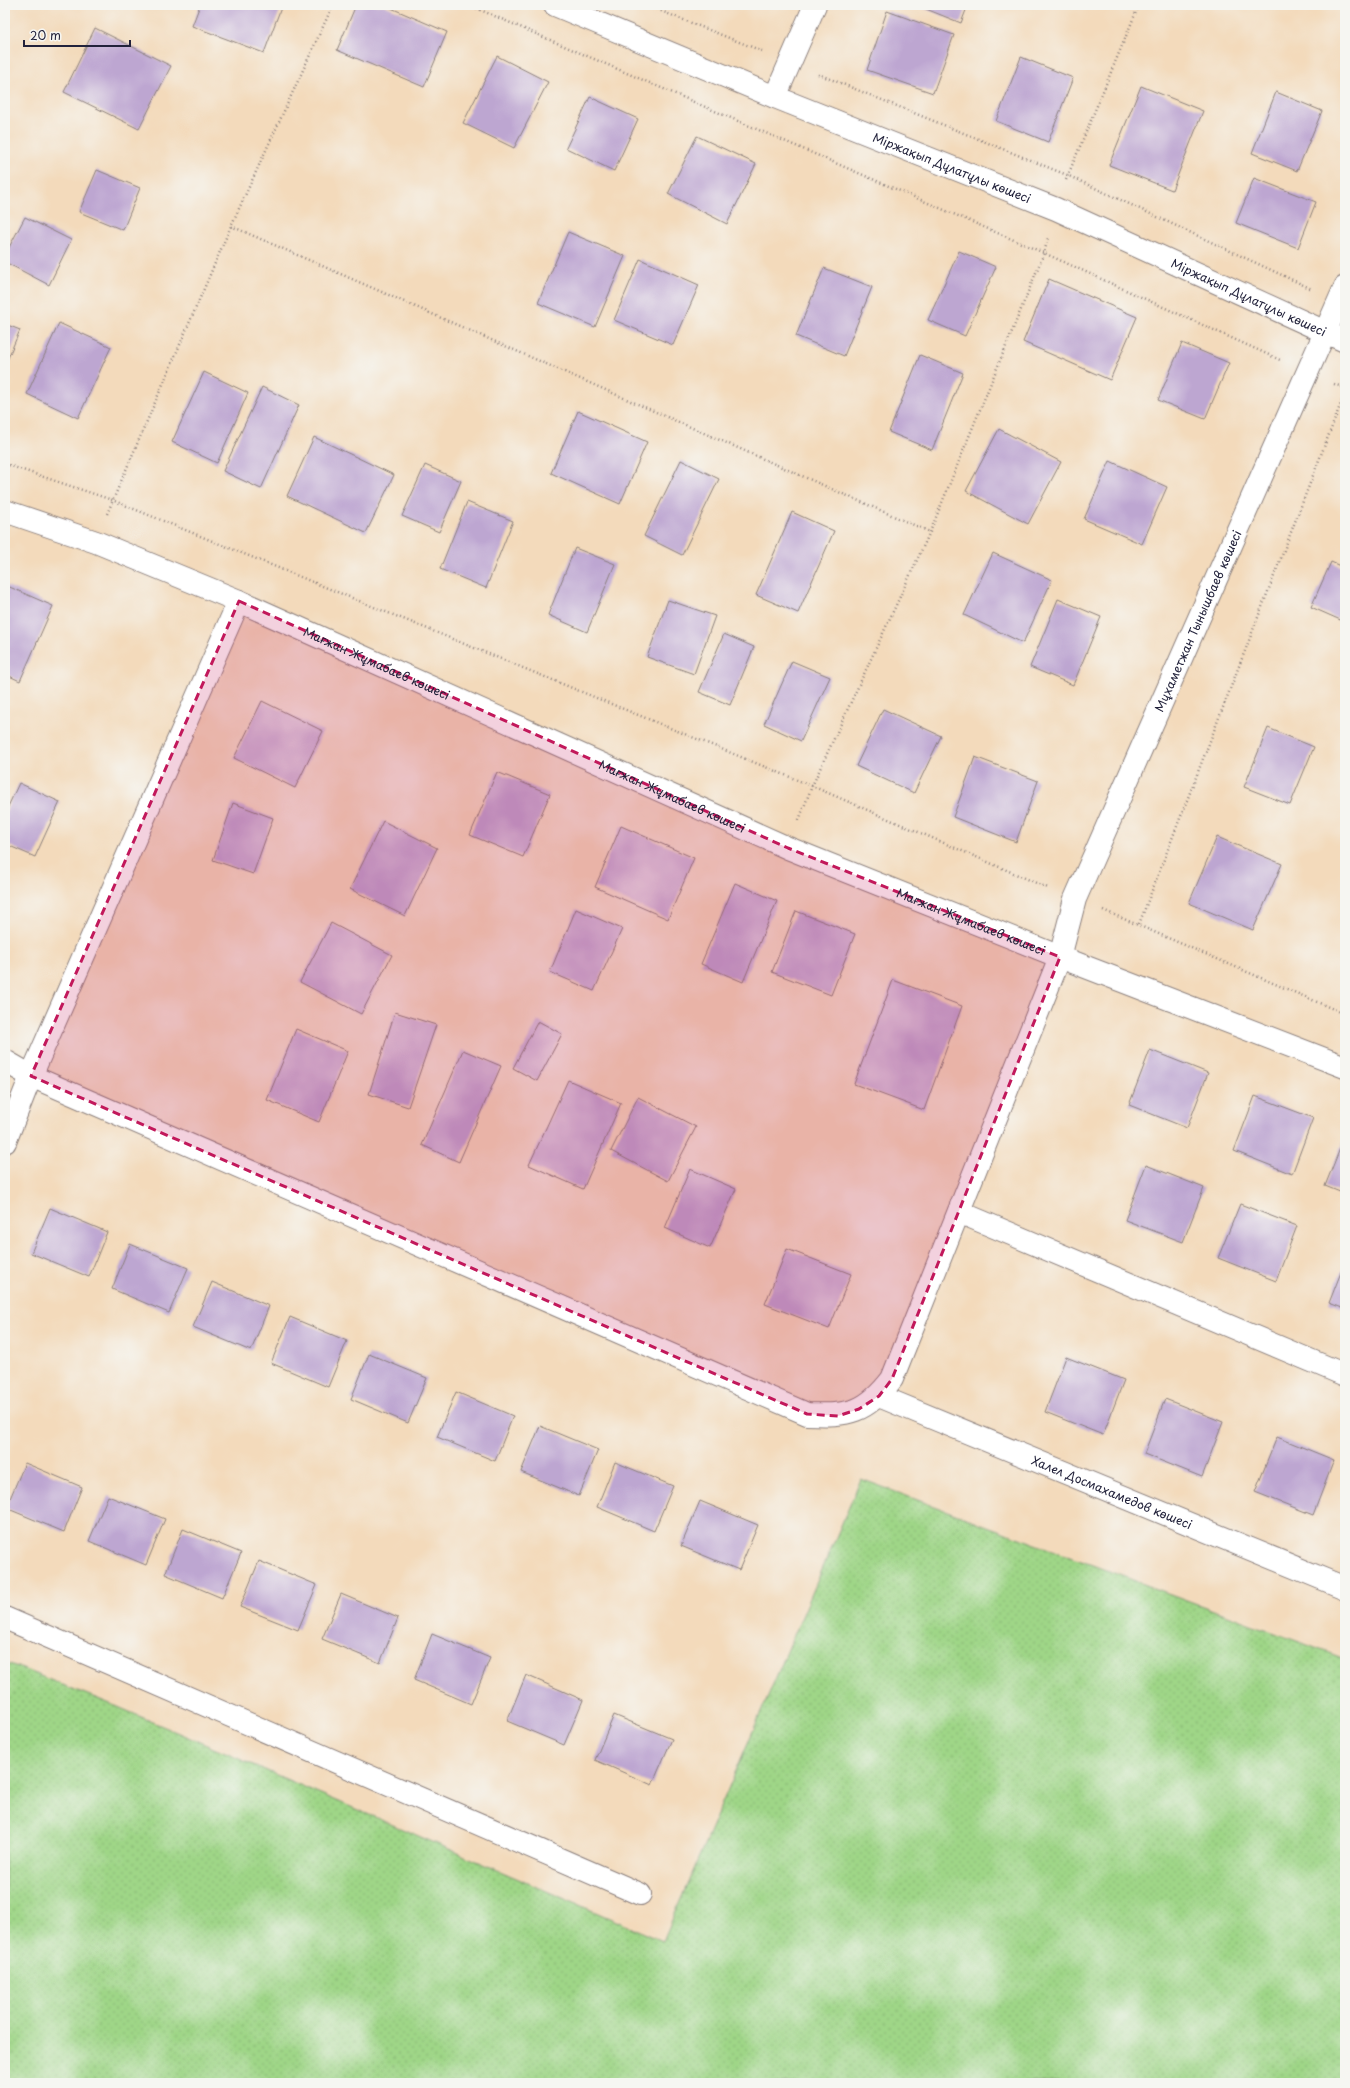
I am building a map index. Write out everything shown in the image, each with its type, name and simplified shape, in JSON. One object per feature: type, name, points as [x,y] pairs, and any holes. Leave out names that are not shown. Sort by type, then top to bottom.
[{"type":"street","name":"Міржақып Дұлатұлы көшесі","points":[[555,5],[775,97],[1056,209],[1335,337]]},
{"type":"street","points":[[775,97],[815,5]]},
{"type":"street","name":"Мұхаметжан Тынышбаев көшесі","points":[[5,1061],[32,1076],[807,1414],[838,1416],[859,1409],[879,1396],[892,1379],[1060,957],[1075,899],[1308,373],[1335,337],[1342,295]]},
{"type":"street","name":"Мағжан Жұмабаев көшесі","points":[[5,511],[96,542],[239,601],[788,848],[1060,957],[1345,1067]]},
{"type":"street","points":[[5,1142],[32,1076],[239,601]]},
{"type":"street","points":[[959,1212],[1345,1375]]},
{"type":"street","name":"Халел Досмахамедов көшесі","points":[[879,1396],[1345,1588]]},
{"type":"street","points":[[5,1618],[640,1894]]},
{"type":"path","points":[[96,542],[112,500],[231,226],[333,5]]},
{"type":"path","points":[[469,5],[1044,253],[1308,373],[1345,388]]},
{"type":"path","points":[[646,5],[791,62],[1067,175],[1342,295]]},
{"type":"path","points":[[788,848],[812,786],[930,532],[1044,253],[1067,175],[1139,5]]},
{"type":"path","points":[[231,226],[930,532]]},
{"type":"path","points":[[1139,924],[1345,393]]},
{"type":"path","points":[[5,464],[112,500],[812,786],[1075,899],[1139,924],[1345,1014]]},
{"type":"highlighted area","points":[[239,601],[788,848],[1060,957],[892,1379],[879,1396],[859,1409],[838,1416],[807,1414],[31,1076]]},
{"type":"green space","points":[[861,1479],[1345,1659],[1345,2083],[5,2083],[5,1662],[118,1707],[663,1941]]},
{"type":"building","points":[[200,5],[282,5],[264,53],[192,26]]},
{"type":"building","points":[[356,5],[384,5],[447,32],[424,87],[337,50]]},
{"type":"building","points":[[916,5],[968,5],[961,23]]},
{"type":"building","points":[[887,11],[954,35],[933,93],[867,70]]},
{"type":"building","points":[[95,28],[171,66],[139,129],[64,92]]},
{"type":"building","points":[[497,56],[548,82],[514,148],[463,123]]},
{"type":"building","points":[[1021,57],[1073,78],[1048,142],[996,121]]},
{"type":"building","points":[[1141,86],[1203,111],[1172,190],[1109,165]]},
{"type":"building","points":[[1276,92],[1322,111],[1297,171],[1252,153]]},
{"type":"building","points":[[590,97],[638,119],[614,171],[566,148]]},
{"type":"building","points":[[697,136],[756,164],[727,224],[668,194]]},
{"type":"building","points":[[97,170],[140,188],[123,230],[79,212]]},
{"type":"building","points":[[1254,178],[1316,202],[1298,248],[1236,223]]},
{"type":"building","points":[[25,217],[71,240],[49,285],[5,262],[5,255]]},
{"type":"building","points":[[568,232],[625,256],[595,327],[538,303]]},
{"type":"building","points":[[959,251],[996,267],[965,336],[928,320]]},
{"type":"building","points":[[640,259],[699,285],[673,345],[614,320]]},
{"type":"building","points":[[824,268],[872,287],[844,356],[796,336]]},
{"type":"building","points":[[1049,279],[1137,317],[1110,380],[1023,342]]},
{"type":"building","points":[[59,323],[111,347],[78,418],[27,394]]},
{"type":"building","points":[[5,324],[20,330],[5,365]]},
{"type":"building","points":[[1182,343],[1229,363],[1205,419],[1158,400]]},
{"type":"building","points":[[920,355],[963,373],[932,450],[889,432]]},
{"type":"building","points":[[204,372],[248,393],[217,463],[172,442]]},
{"type":"building","points":[[262,387],[299,405],[261,489],[223,471]]},
{"type":"building","points":[[578,411],[647,442],[620,504],[551,473]]},
{"type":"building","points":[[999,429],[1061,462],[1028,524],[966,491]]},
{"type":"building","points":[[314,437],[394,475],[366,533],[287,496]]},
{"type":"building","points":[[681,460],[719,479],[682,555],[644,536]]},
{"type":"building","points":[[1110,461],[1167,487],[1142,544],[1084,519]]},
{"type":"building","points":[[425,465],[461,481],[439,532],[402,516]]},
{"type":"building","points":[[467,502],[513,521],[486,588],[440,569]]},
{"type":"building","points":[[792,512],[834,531],[798,613],[756,595]]},
{"type":"building","points":[[575,548],[615,564],[587,632],[548,615]]},
{"type":"building","points":[[993,553],[1052,580],[1023,643],[964,615]]},
{"type":"building","points":[[1331,562],[1345,568],[1345,622],[1311,607]]},
{"type":"building","points":[[5,585],[53,606],[20,681],[5,674]]},
{"type":"building","points":[[1058,599],[1101,617],[1073,685],[1030,667]]},
{"type":"building","points":[[668,600],[715,616],[694,674],[647,657]]},
{"type":"building","points":[[724,634],[754,647],[730,705],[699,692]]},
{"type":"building","points":[[792,661],[830,677],[801,741],[764,724]]},
{"type":"building","points":[[262,701],[323,731],[295,788],[234,758]]},
{"type":"building","points":[[883,709],[941,736],[914,793],[856,766]]},
{"type":"building","points":[[1268,728],[1314,747],[1290,805],[1244,787]]},
{"type":"building","points":[[975,757],[1038,781],[1016,842],[953,817]]},
{"type":"building","points":[[497,772],[550,794],[523,857],[470,835]]},
{"type":"building","points":[[19,783],[60,802],[35,857],[5,844],[5,813]]},
{"type":"building","points":[[233,803],[273,818],[253,874],[213,860]]},
{"type":"building","points":[[383,821],[437,848],[405,916],[350,889]]},
{"type":"building","points":[[621,826],[694,858],[668,919],[595,887]]},
{"type":"building","points":[[1217,837],[1282,864],[1253,930],[1189,903]]},
{"type":"building","points":[[735,883],[777,901],[743,982],[701,964]]},
{"type":"building","points":[[576,909],[622,929],[594,991],[550,972]]},
{"type":"building","points":[[796,911],[855,934],[831,995],[772,972]]},
{"type":"building","points":[[331,923],[392,955],[361,1014],[300,982]]},
{"type":"building","points":[[893,980],[962,1006],[924,1110],[854,1084]]},
{"type":"building","points":[[395,1012],[436,1025],[408,1107],[369,1094]]},
{"type":"building","points":[[538,1021],[562,1034],[537,1081],[513,1068]]},
{"type":"building","points":[[296,1029],[348,1051],[319,1122],[267,1100]]},
{"type":"building","points":[[463,1050],[501,1066],[459,1162],[422,1145]]},
{"type":"building","points":[[1150,1050],[1208,1073],[1187,1128],[1129,1105]]},
{"type":"building","points":[[568,1080],[621,1103],[583,1189],[529,1165]]},
{"type":"building","points":[[1255,1096],[1313,1118],[1292,1174],[1234,1151]]},
{"type":"building","points":[[638,1097],[696,1127],[668,1181],[611,1151]]},
{"type":"building","points":[[1345,1136],[1345,1194],[1325,1186]]},
{"type":"building","points":[[1146,1165],[1204,1188],[1183,1242],[1125,1220]]},
{"type":"building","points":[[690,1169],[736,1189],[710,1248],[665,1228]]},
{"type":"building","points":[[1240,1204],[1297,1226],[1276,1281],[1218,1258]]},
{"type":"building","points":[[50,1208],[107,1232],[89,1277],[31,1253]]},
{"type":"building","points":[[130,1244],[188,1268],[169,1313],[112,1289]]},
{"type":"building","points":[[787,1249],[851,1274],[829,1329],[765,1304]]},
{"type":"building","points":[[1345,1262],[1345,1309],[1329,1303]]},
{"type":"building","points":[[212,1282],[269,1306],[251,1351],[193,1327]]},
{"type":"building","points":[[290,1317],[347,1341],[328,1387],[271,1363]]},
{"type":"building","points":[[369,1354],[427,1378],[408,1423],[351,1399]]},
{"type":"building","points":[[1066,1357],[1124,1380],[1103,1435],[1045,1412]]},
{"type":"building","points":[[456,1392],[513,1416],[495,1461],[437,1437]]},
{"type":"building","points":[[1165,1399],[1223,1422],[1202,1477],[1144,1454]]},
{"type":"building","points":[[540,1426],[598,1450],[579,1496],[521,1472]]},
{"type":"building","points":[[1277,1437],[1334,1460],[1313,1515],[1255,1492]]},
{"type":"building","points":[[615,1462],[673,1486],[654,1531],[597,1507]]},
{"type":"building","points":[[25,1463],[82,1487],[64,1532],[6,1508]]},
{"type":"building","points":[[108,1496],[165,1519],[146,1565],[89,1541]]},
{"type":"building","points":[[700,1501],[758,1525],[739,1570],[681,1546]]},
{"type":"building","points":[[183,1529],[241,1553],[222,1598],[165,1574]]},
{"type":"building","points":[[259,1561],[317,1585],[298,1630],[240,1607]]},
{"type":"building","points":[[341,1594],[398,1618],[380,1663],[322,1639]]},
{"type":"building","points":[[432,1634],[490,1658],[471,1704],[414,1680]]},
{"type":"building","points":[[526,1675],[583,1700],[564,1745],[507,1721]]},
{"type":"building","points":[[614,1715],[672,1739],[652,1785],[595,1760]]}]
